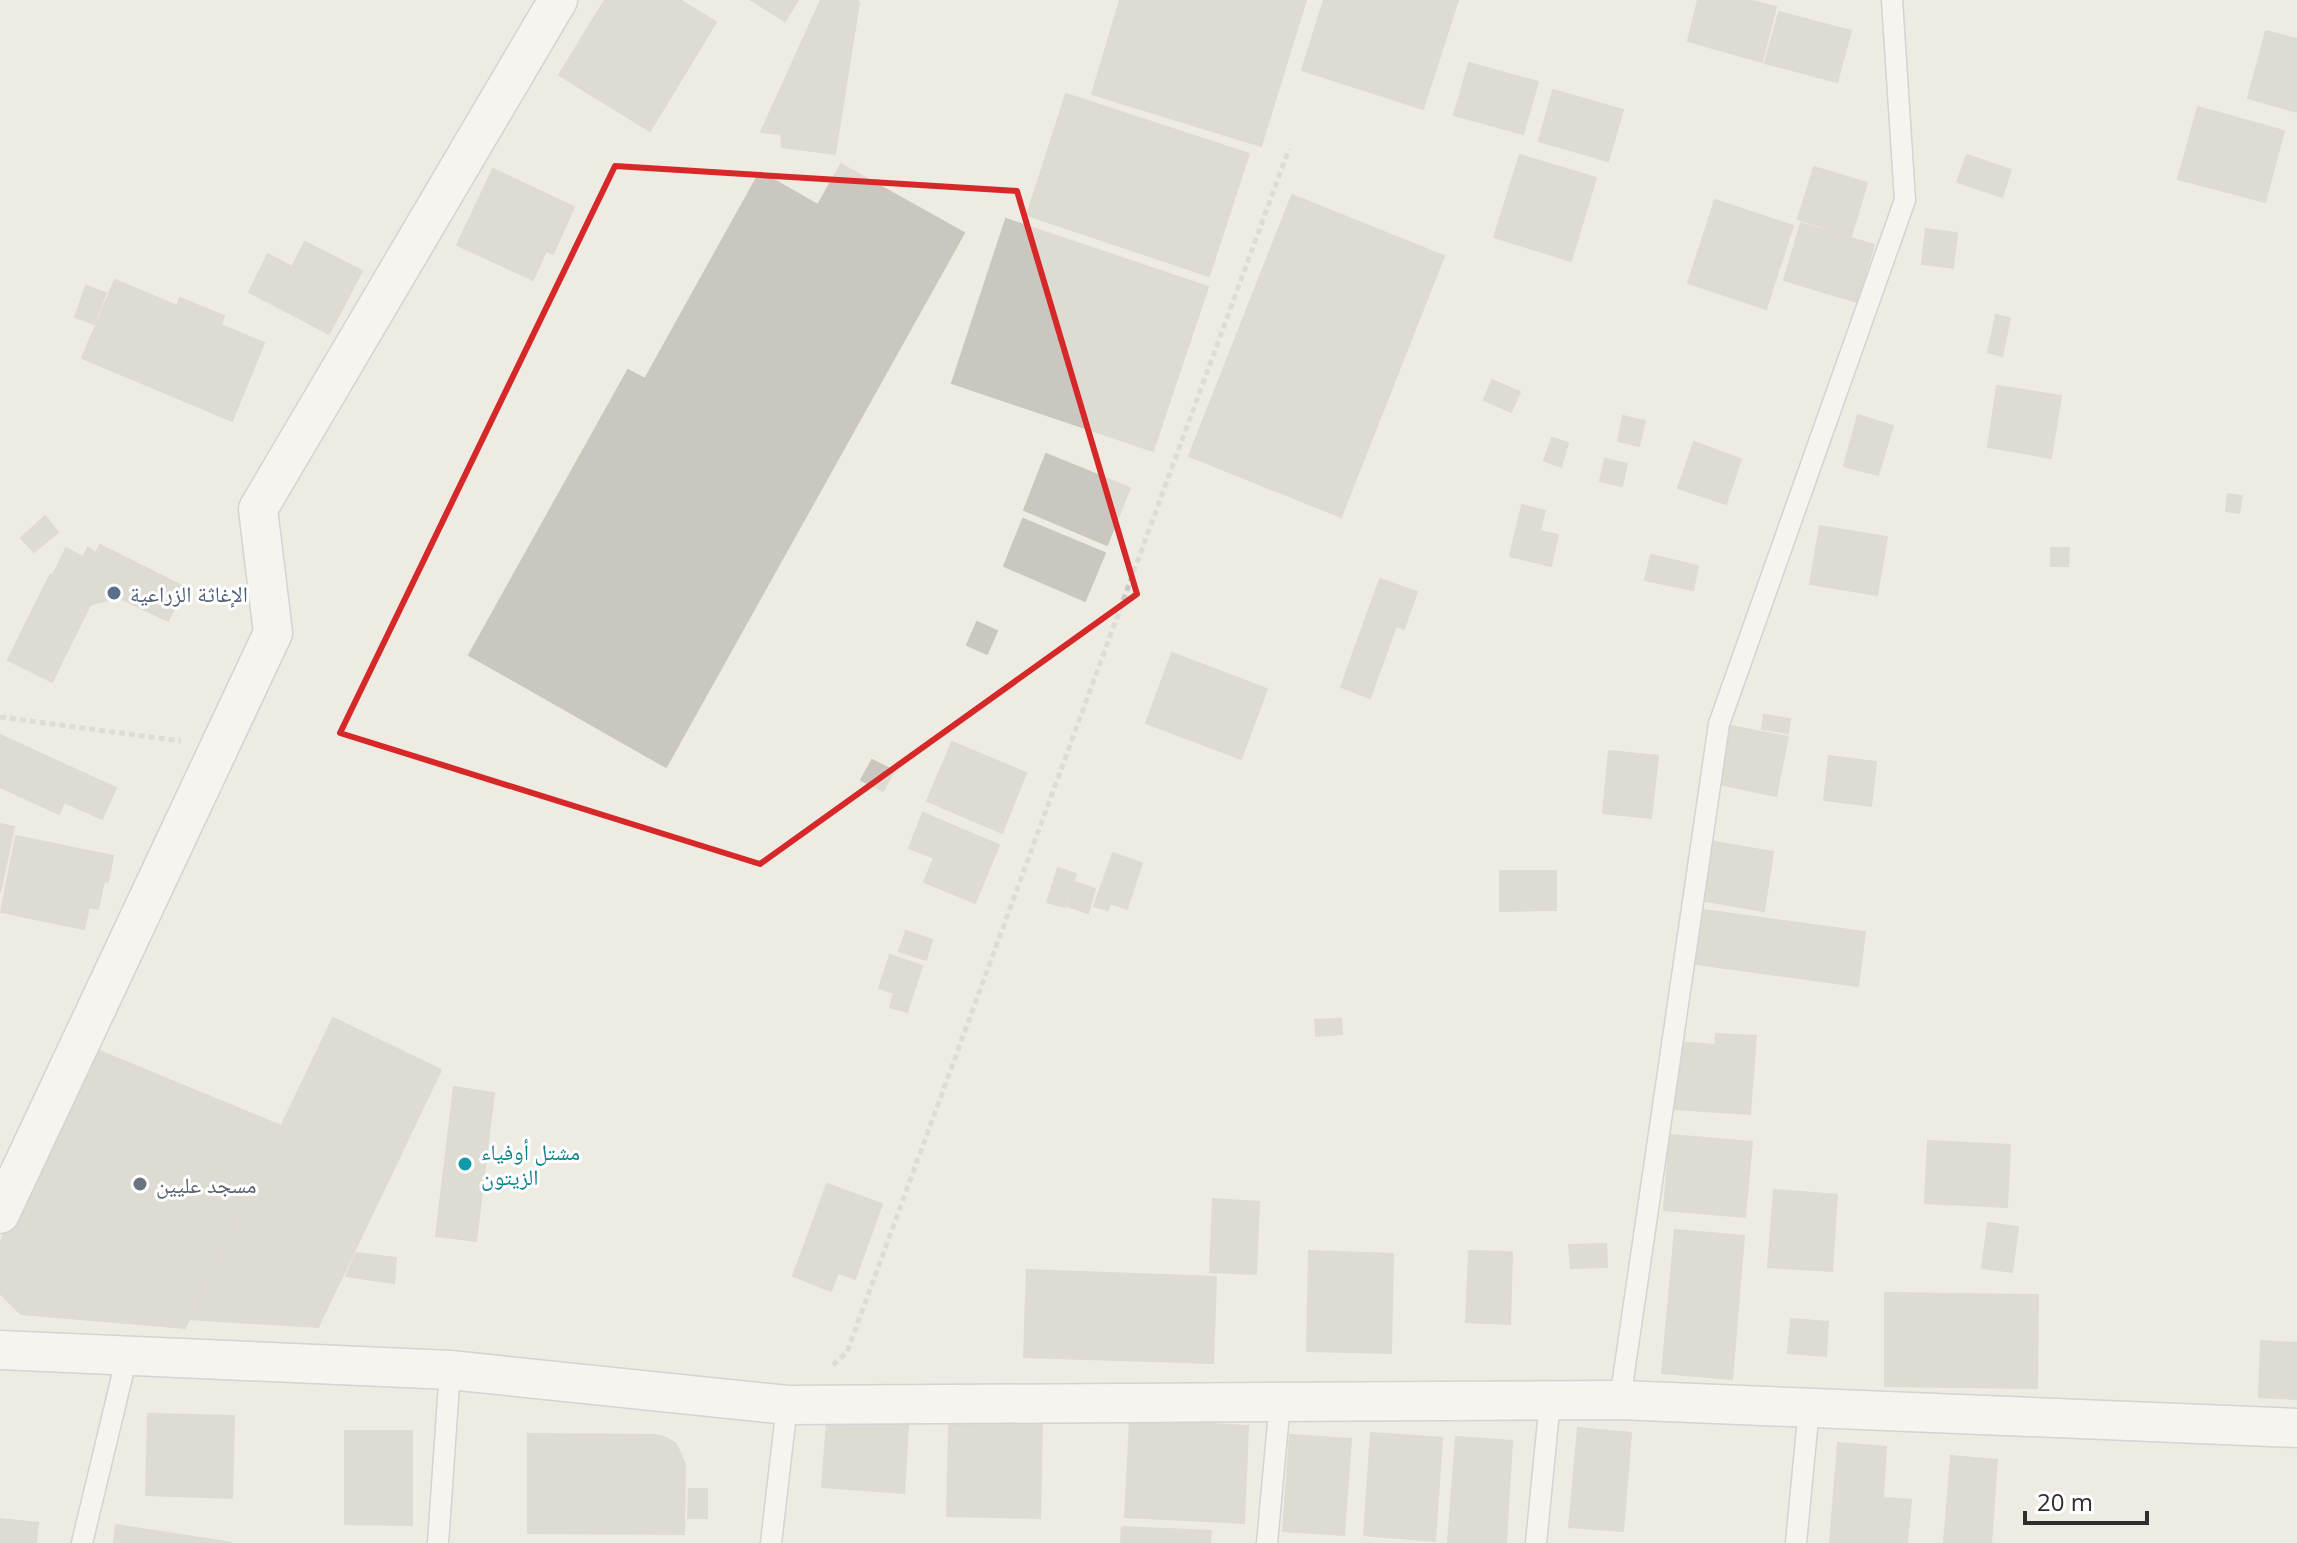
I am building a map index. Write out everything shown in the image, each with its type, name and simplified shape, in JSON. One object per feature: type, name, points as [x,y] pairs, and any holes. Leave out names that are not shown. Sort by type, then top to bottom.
[{"type":"street","points":[[0,1214],[273,633],[258,509],[558,0]]},
{"type":"street","points":[[0,1350],[450,1370],[787,1405],[1620,1400],[2297,1428]]},
{"type":"lane","points":[[1620,1400],[1719,724],[1905,200],[1892,0]]},
{"type":"lane","points":[[82,1543],[127,1356]]},
{"type":"lane","points":[[438,1543],[450,1370]]},
{"type":"lane","points":[[1536,1543],[1550,1401]]},
{"type":"lane","points":[[1267,1543],[1280,1402]]},
{"type":"lane","points":[[771,1543],[787,1405]]},
{"type":"lane","points":[[1796,1543],[1809,1408]]},
{"type":"path","points":[[787,1405],[847,1352],[1289,149]]},
{"type":"path","points":[[0,717],[220,747]]},
{"type":"highlighted area","points":[[615,166],[1017,191],[1137,594],[760,864],[340,733]]},
{"type":"building","points":[[605,0],[680,0],[716,22],[650,131],[559,75]]},
{"type":"building","points":[[751,0],[798,0],[785,21]]},
{"type":"building","points":[[821,0],[857,0],[859,3],[835,154],[782,147],[781,134],[761,132]]},
{"type":"building","points":[[1120,0],[1306,0],[1261,146],[1092,94]]},
{"type":"building","points":[[1324,0],[1458,0],[1423,109],[1302,70]]},
{"type":"building","points":[[1698,0],[1748,0],[1776,7],[1762,62],[1688,41]]},
{"type":"building","points":[[1779,12],[1851,31],[1837,82],[1765,63]]},
{"type":"building","points":[[2266,31],[2297,39],[2297,112],[2248,98]]},
{"type":"building","points":[[1469,63],[1538,82],[1523,134],[1454,115]]},
{"type":"building","points":[[1553,90],[1623,110],[1608,161],[1539,141]]},
{"type":"building","points":[[1066,94],[1249,154],[1209,276],[1027,215]]},
{"type":"building","points":[[2198,107],[2284,131],[2265,202],[2178,179]]},
{"type":"building","points":[[1520,155],[1596,178],[1571,261],[1494,237]]},
{"type":"building","points":[[1967,155],[2011,170],[2002,197],[1957,182]]},
{"type":"building","points":[[841,164],[964,233],[666,767],[469,655],[628,370],[645,379],[760,172],[818,205]]},
{"type":"building","points":[[1814,167],[1867,183],[1851,236],[1798,219]]},
{"type":"building","points":[[493,169],[574,207],[553,254],[546,251],[533,280],[457,245]]},
{"type":"building","points":[[1292,195],[1444,256],[1341,517],[1189,456]]},
{"type":"building","points":[[1715,200],[1793,226],[1766,309],[1688,283]]},
{"type":"building","points":[[1006,219],[1208,287],[1153,451],[952,383]]},
{"type":"building","points":[[1801,223],[1874,245],[1857,302],[1784,280]]},
{"type":"building","points":[[1926,229],[1957,233],[1953,268],[1922,264]]},
{"type":"building","points":[[305,242],[362,271],[329,334],[249,292],[268,254],[292,267]]},
{"type":"building","points":[[115,280],[177,306],[180,298],[224,316],[221,325],[264,343],[232,421],[82,358]]},
{"type":"building","points":[[86,286],[106,293],[94,324],[75,317]]},
{"type":"building","points":[[1996,315],[2010,318],[2002,356],[1988,352]]},
{"type":"building","points":[[1492,380],[1520,392],[1511,412],[1484,400]]},
{"type":"building","points":[[1997,386],[2061,396],[2051,458],[1988,447]]},
{"type":"building","points":[[1858,415],[1893,426],[1878,475],[1844,466]]},
{"type":"building","points":[[1623,416],[1645,421],[1639,446],[1618,441]]},
{"type":"building","points":[[1552,438],[1568,443],[1561,467],[1544,461]]},
{"type":"building","points":[[1694,442],[1741,459],[1726,504],[1678,488]]},
{"type":"building","points":[[1046,454],[1130,488],[1107,545],[1024,510]]},
{"type":"building","points":[[1605,459],[1627,464],[1622,486],[1600,481]]},
{"type":"building","points":[[2228,494],[2242,496],[2239,513],[2226,511]]},
{"type":"building","points":[[1522,505],[1545,511],[1540,531],[1558,535],[1551,566],[1510,556]]},
{"type":"building","points":[[45,516],[58,532],[34,552],[21,538]]},
{"type":"building","points":[[1023,519],[1105,553],[1085,601],[1004,566]]},
{"type":"building","points":[[1820,526],[1887,537],[1877,595],[1810,584]]},
{"type":"building","points":[[100,545],[184,587],[168,621],[118,597],[90,605],[52,682],[8,660],[66,548],[83,557],[88,548],[96,553]]},
{"type":"building","points":[[2051,548],[2069,548],[2068,566],[2051,566]]},
{"type":"building","points":[[1651,555],[1698,566],[1693,590],[1645,580]]},
{"type":"building","points":[[1380,579],[1417,592],[1404,629],[1396,626],[1370,698],[1341,687]]},
{"type":"building","points":[[977,622],[997,631],[987,654],[967,645]]},
{"type":"building","points":[[1172,653],[1267,689],[1241,759],[1146,723]]},
{"type":"building","points":[[1764,715],[1790,719],[1788,733],[1762,729]]},
{"type":"building","points":[[1731,726],[1788,737],[1776,796],[1719,784]]},
{"type":"building","points":[[0,735],[116,788],[102,819],[64,802],[59,814],[0,787]]},
{"type":"building","points":[[952,742],[1026,773],[1002,833],[927,801]]},
{"type":"building","points":[[1609,751],[1658,756],[1651,818],[1603,813]]},
{"type":"building","points":[[1829,756],[1876,762],[1871,806],[1824,800]]},
{"type":"building","points":[[872,760],[894,771],[883,791],[861,780]]},
{"type":"building","points":[[923,813],[999,845],[975,903],[924,882],[934,858],[909,848]]},
{"type":"building","points":[[0,824],[14,827],[0,893]]},
{"type":"building","points":[[16,836],[113,856],[98,909],[89,907],[84,929],[1,912]]},
{"type":"building","points":[[1710,841],[1773,852],[1764,911],[1700,900]]},
{"type":"building","points":[[1113,853],[1142,863],[1127,909],[1110,903],[1108,910],[1094,906]]},
{"type":"building","points":[[1058,868],[1076,874],[1064,907],[1047,902]]},
{"type":"building","points":[[1500,871],[1556,871],[1556,910],[1500,911]]},
{"type":"building","points":[[1075,882],[1095,889],[1088,913],[1067,906]]},
{"type":"building","points":[[1696,909],[1865,932],[1858,986],[1689,963]]},
{"type":"building","points":[[906,931],[932,940],[926,960],[899,951]]},
{"type":"building","points":[[890,955],[922,966],[907,1012],[890,1007],[894,993],[879,988]]},
{"type":"building","points":[[333,1018],[441,1070],[318,1327],[189,1319]]},
{"type":"building","points":[[1341,1019],[1342,1034],[1316,1036],[1315,1020]]},
{"type":"building","points":[[1716,1034],[1756,1036],[1750,1114],[1673,1109],[1678,1042],[1715,1045]]},
{"type":"building","name":"مسجد عليين","points":[[92,1048],[281,1126],[185,1328],[21,1314],[0,1293],[0,1243]]},
{"type":"building","name":"مشتل أوفياء الزيتون","points":[[454,1087],[494,1093],[476,1241],[436,1236]]},
{"type":"building","points":[[1670,1135],[1752,1142],[1745,1217],[1664,1210]]},
{"type":"building","points":[[1928,1141],[2010,1145],[2007,1207],[1925,1203]]},
{"type":"building","points":[[827,1184],[882,1204],[855,1279],[838,1273],[831,1291],[793,1276]]},
{"type":"building","points":[[1774,1190],[1837,1195],[1832,1271],[1768,1267]]},
{"type":"building","points":[[1213,1199],[1259,1202],[1256,1274],[1210,1272]]},
{"type":"building","points":[[1988,1223],[2018,1227],[2012,1272],[1982,1268]]},
{"type":"building","points":[[1675,1230],[1744,1236],[1732,1379],[1662,1373]]},
{"type":"building","points":[[1606,1244],[1607,1267],[1571,1268],[1569,1245]]},
{"type":"building","points":[[1309,1251],[1393,1254],[1391,1353],[1307,1351]]},
{"type":"building","points":[[1469,1251],[1512,1252],[1510,1324],[1466,1322]]},
{"type":"building","points":[[356,1253],[396,1258],[394,1283],[346,1276]]},
{"type":"building","points":[[1027,1270],[1216,1277],[1213,1363],[1024,1357]]},
{"type":"building","points":[[1885,1293],[2038,1295],[2037,1388],[1885,1386]]},
{"type":"building","points":[[1791,1319],[1828,1322],[1826,1356],[1788,1353]]},
{"type":"building","points":[[2261,1341],[2297,1343],[2297,1399],[2259,1397]]},
{"type":"building","points":[[148,1414],[234,1416],[232,1498],[146,1495]]},
{"type":"building","points":[[1130,1420],[1248,1426],[1244,1523],[1125,1517]]},
{"type":"building","points":[[827,1421],[908,1426],[904,1493],[822,1487]]},
{"type":"building","points":[[949,1422],[1042,1424],[1040,1518],[947,1516]]},
{"type":"building","points":[[1578,1428],[1631,1433],[1623,1531],[1569,1527]]},
{"type":"building","points":[[345,1431],[412,1431],[412,1525],[345,1524]]},
{"type":"building","points":[[1371,1433],[1442,1438],[1435,1541],[1364,1535]]},
{"type":"building","points":[[528,1434],[655,1435],[676,1444],[685,1464],[684,1534],[528,1533]]},
{"type":"building","points":[[1290,1435],[1351,1439],[1344,1535],[1283,1531]]},
{"type":"building","points":[[1456,1437],[1512,1441],[1506,1543],[1448,1543]]},
{"type":"building","points":[[1838,1443],[1886,1447],[1883,1498],[1911,1500],[1907,1543],[1830,1543]]},
{"type":"building","points":[[1951,1456],[1997,1460],[1991,1543],[1944,1543]]},
{"type":"building","points":[[689,1489],[707,1489],[707,1518],[688,1518]]},
{"type":"building","points":[[0,1519],[38,1523],[36,1543],[0,1543]]},
{"type":"building","points":[[116,1525],[232,1543],[114,1543]]},
{"type":"building","points":[[1122,1527],[1211,1531],[1210,1543],[1121,1543]]},
{"type":"place","name":"الإغاثة الزراعية","points":[[114,593]]},
{"type":"place","name":"مشتل أوفياء الزيتون","points":[[465,1164]]},
{"type":"place","name":"مسجد عليين","points":[[140,1184]]}]
